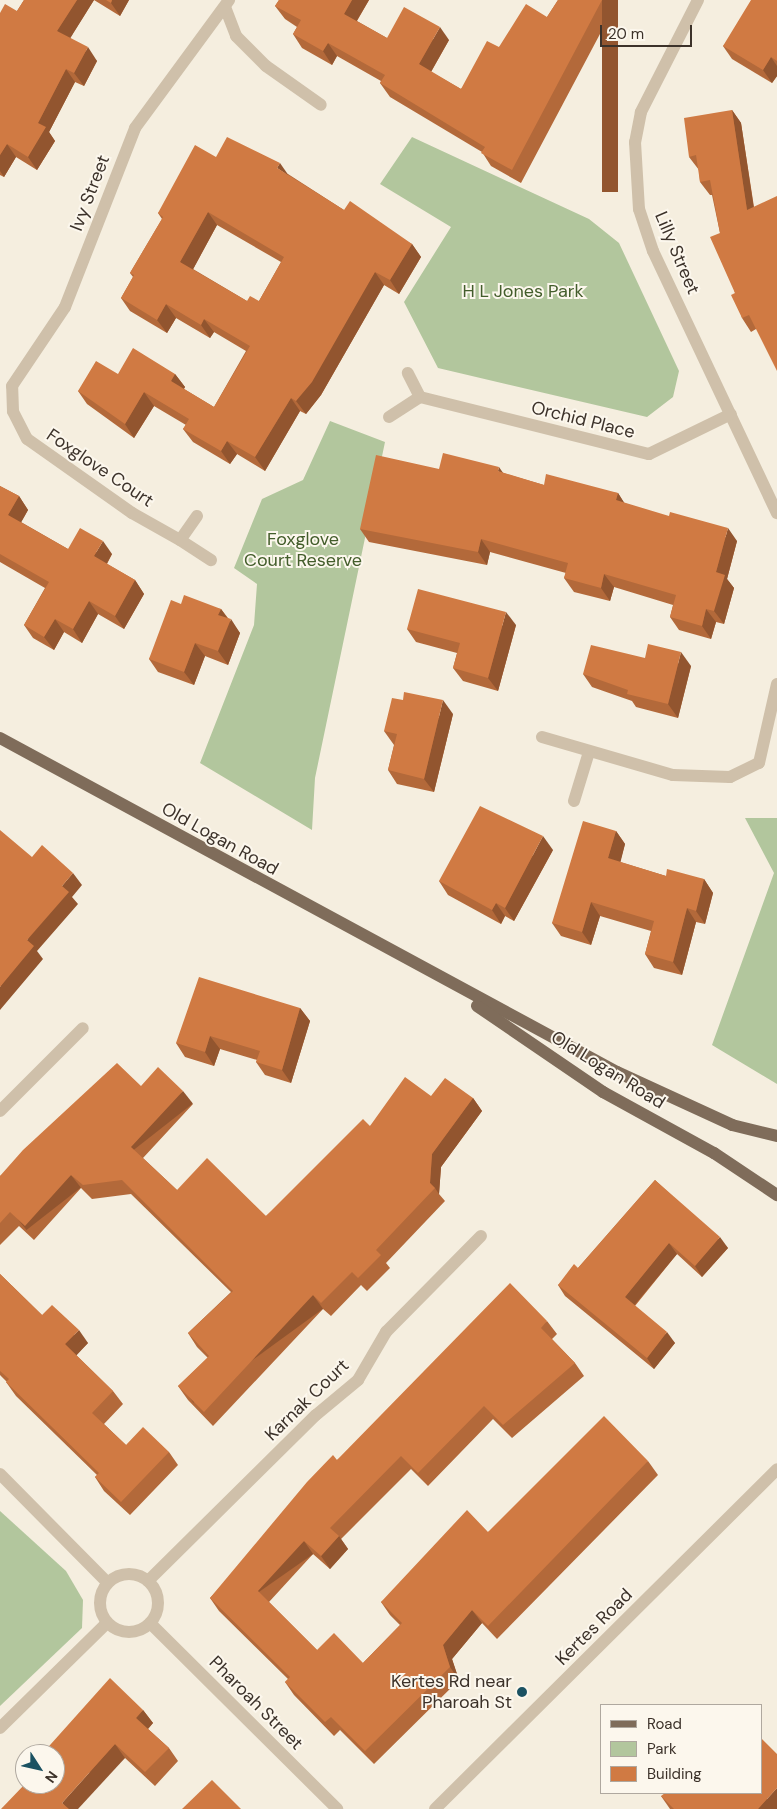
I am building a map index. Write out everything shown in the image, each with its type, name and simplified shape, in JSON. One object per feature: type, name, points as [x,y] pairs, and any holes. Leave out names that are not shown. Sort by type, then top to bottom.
[{"type":"main road","name":"Old Logan Road","points":[[0,738],[423,970],[617,1072],[732,1125],[777,1136]]},
{"type":"main road","name":"Old Logan Road","points":[[423,970],[603,1092],[714,1153],[777,1195]]},
{"type":"street","name":"Lilly Street","points":[[698,0],[641,112],[636,177],[639,209],[653,251],[777,513]]},
{"type":"street","points":[[227,4],[242,42],[266,66],[321,105]]},
{"type":"street","name":"Ivy Street","points":[[13,411],[12,386],[65,307],[135,128],[227,4]]},
{"type":"street","points":[[389,417],[420,397],[408,373]]},
{"type":"street","name":"Orchid Place","points":[[420,397],[649,454],[731,414]]},
{"type":"street","name":"Foxglove Court","points":[[13,411],[27,440],[132,513],[211,560]]},
{"type":"street","points":[[180,540],[196,516]]},
{"type":"street","points":[[542,737],[589,752],[700,778],[730,777],[759,763],[777,684]]},
{"type":"street","points":[[574,801],[589,752]]},
{"type":"street","points":[[0,1112],[83,1028]]},
{"type":"street","name":"Karnak Court","points":[[148,1581],[316,1415],[358,1380],[386,1332],[481,1236]]},
{"type":"street","name":"Kertes Road","points":[[435,1809],[777,1469]]},
{"type":"street","points":[[0,1474],[108,1583]]},
{"type":"street","points":[[128,1574],[148,1581],[158,1601],[150,1623],[129,1632],[107,1623],[100,1598],[108,1583],[128,1574]]},
{"type":"street","points":[[0,1728],[107,1623]]},
{"type":"street","name":"Pharoah Street","points":[[150,1623],[337,1809]]},
{"type":"green space","name":"H L Jones Park","points":[[412,137],[589,219],[619,243],[679,371],[673,397],[647,417],[438,368],[404,302],[451,227],[380,184]]},
{"type":"green space","name":"Foxglove Court Reserve","points":[[330,421],[385,442],[315,778],[312,830],[200,763],[254,625],[257,584],[234,568],[262,499],[303,480]]},
{"type":"green space","points":[[745,818],[777,818],[777,1084],[712,1045],[774,873]]},
{"type":"green space","points":[[0,1511],[66,1571],[83,1600],[82,1628],[0,1706]]},
{"type":"building","points":[[24,0],[77,0],[57,31],[88,47],[74,73],[66,69],[38,123],[46,127],[28,157],[7,144],[0,155],[0,13],[5,4],[17,11]]},
{"type":"building","points":[[279,0],[352,0],[344,14],[387,38],[404,7],[440,27],[419,64],[461,89],[487,41],[499,47],[526,4],[547,17],[558,0],[602,0],[512,170],[481,153],[485,147],[380,83],[385,75],[328,43],[323,51],[293,34],[301,20],[275,6]]},
{"type":"building","points":[[751,0],[777,0],[777,61],[771,57],[763,70],[723,46]]},
{"type":"building","points":[[732,110],[747,210],[777,196],[777,371],[749,315],[742,318],[731,295],[735,293],[710,237],[720,233],[710,180],[700,182],[696,155],[689,157],[684,118]]},
{"type":"building","points":[[227,137],[280,163],[277,168],[344,210],[350,201],[412,244],[390,280],[375,272],[312,382],[296,401],[291,398],[255,457],[227,441],[221,451],[183,429],[189,419],[144,392],[125,424],[78,391],[96,361],[118,374],[133,348],[175,374],[171,381],[214,407],[250,346],[204,319],[201,325],[166,304],[157,320],[121,298],[134,275],[130,273],[163,217],[158,213],[195,145],[216,157]],"holes":[[[208,212],[284,257],[259,301],[250,296],[247,301],[180,262]]]},
{"type":"building","points":[[443,453],[499,467],[498,471],[544,485],[546,474],[618,493],[616,500],[669,516],[670,512],[728,528],[716,572],[725,575],[714,611],[706,609],[702,626],[670,617],[676,595],[604,574],[601,588],[564,578],[568,563],[481,539],[478,552],[360,529],[376,455],[439,469]]},
{"type":"building","points":[[0,486],[19,496],[8,515],[68,549],[80,528],[103,541],[94,556],[135,580],[115,616],[89,601],[73,629],[55,619],[44,637],[24,625],[49,582],[0,554]]},
{"type":"building","points":[[418,589],[506,612],[488,678],[453,668],[460,643],[407,629]]},
{"type":"building","points":[[184,595],[221,609],[218,615],[231,619],[218,651],[195,643],[184,672],[149,659],[171,600],[181,604]]},
{"type":"building","points":[[648,644],[681,652],[668,704],[627,694],[628,690],[583,674],[591,645],[645,658]]},
{"type":"building","points":[[404,692],[443,700],[424,779],[388,770],[397,734],[384,731],[392,698],[403,700]]},
{"type":"building","points":[[480,806],[543,836],[505,908],[496,903],[492,910],[439,881]]},
{"type":"building","points":[[583,821],[616,831],[608,858],[666,876],[667,869],[704,879],[696,911],[687,908],[673,962],[645,954],[654,921],[591,902],[582,932],[552,923]]},
{"type":"building","points":[[0,830],[32,857],[42,845],[73,873],[62,886],[69,892],[27,940],[34,946],[0,987]]},
{"type":"building","points":[[199,977],[300,1008],[282,1070],[256,1062],[260,1051],[210,1036],[205,1052],[176,1043]]},
{"type":"building","points":[[117,1063],[141,1086],[158,1067],[183,1091],[131,1147],[177,1190],[207,1158],[266,1216],[363,1119],[370,1126],[405,1077],[431,1096],[445,1078],[473,1098],[432,1154],[430,1183],[435,1188],[376,1250],[381,1255],[358,1278],[352,1272],[321,1303],[313,1295],[204,1412],[178,1386],[209,1356],[188,1333],[233,1291],[122,1180],[83,1185],[71,1175],[25,1226],[10,1212],[0,1223],[0,1176],[23,1150]]},
{"type":"building","points":[[655,1180],[720,1237],[695,1266],[669,1243],[625,1297],[667,1332],[647,1358],[558,1285],[574,1264],[578,1268]]},
{"type":"building","points":[[0,1274],[42,1315],[52,1305],[79,1330],[65,1344],[113,1391],[92,1413],[126,1445],[143,1427],[169,1452],[121,1502],[95,1477],[99,1473],[6,1382],[9,1379],[0,1371]]},
{"type":"building","points":[[510,1283],[547,1321],[541,1328],[575,1363],[503,1425],[484,1406],[418,1473],[401,1456],[330,1528],[339,1536],[321,1556],[304,1541],[258,1591],[317,1650],[334,1633],[363,1663],[402,1623],[381,1602],[467,1510],[488,1532],[604,1416],[648,1461],[488,1626],[472,1610],[443,1645],[450,1667],[365,1751],[331,1717],[325,1722],[285,1682],[290,1677],[210,1598],[307,1482],[333,1455],[337,1460]]},
{"type":"building","points":[[110,1678],[143,1710],[136,1718],[169,1748],[145,1772],[115,1744],[62,1803],[69,1809],[1,1809],[15,1794],[65,1794],[65,1744],[51,1744]]},
{"type":"building","points":[[762,1739],[777,1754],[777,1788],[758,1809],[674,1809],[661,1796],[664,1794],[762,1794]]},
{"type":"building","points":[[212,1780],[241,1809],[182,1809]]},
{"type":"place","name":"Kertes Rd near Pharoah St","points":[[522,1692]]}]
